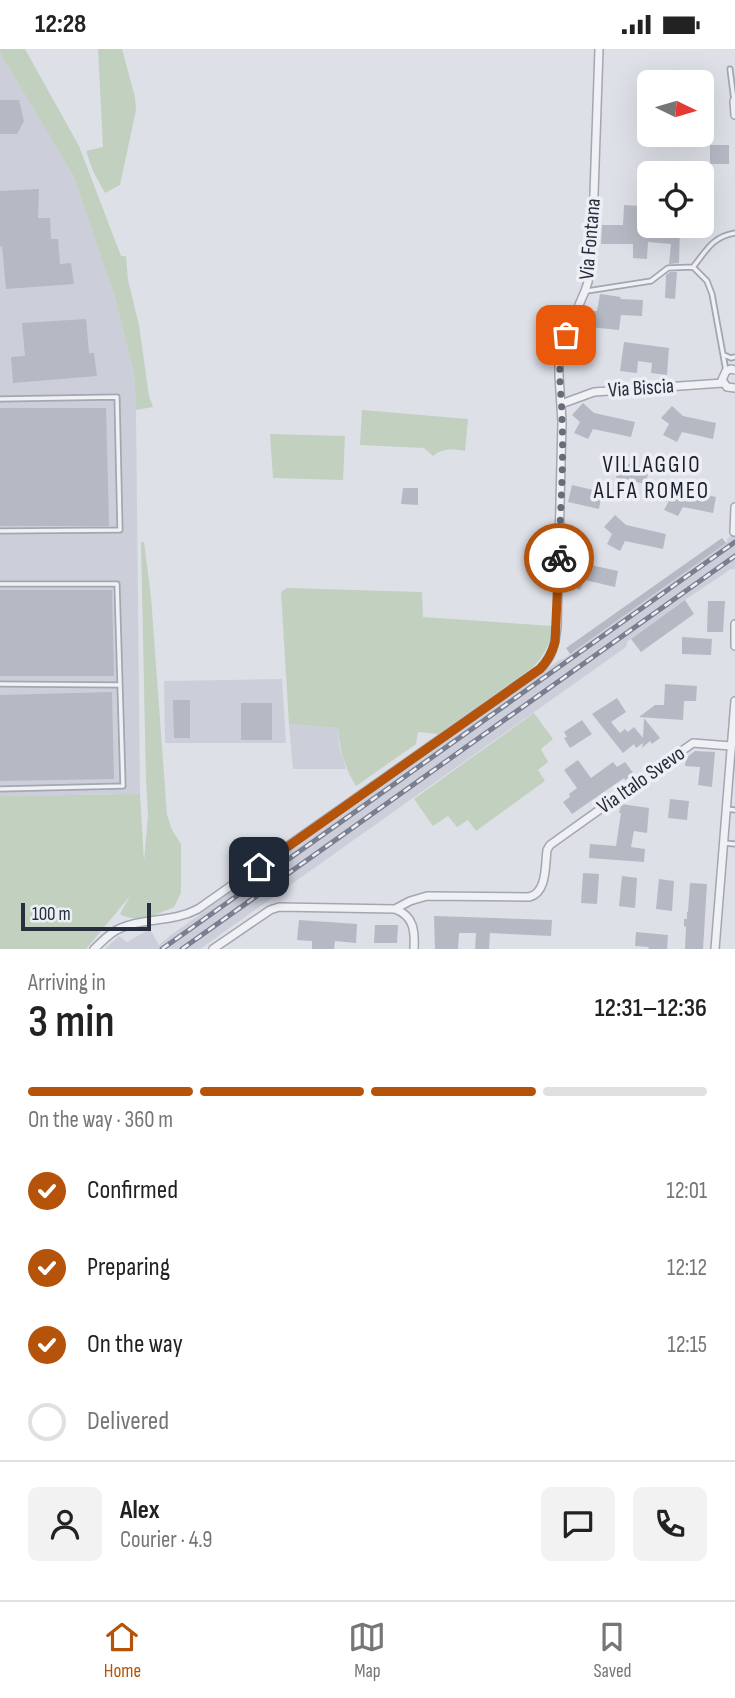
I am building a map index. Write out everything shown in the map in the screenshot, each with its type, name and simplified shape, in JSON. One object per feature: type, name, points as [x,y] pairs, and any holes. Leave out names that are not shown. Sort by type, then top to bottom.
[{"type":"street","name":"Via Fontana","points":[[94,949],[120,928],[190,913],[299,839],[548,661],[553,651],[557,627],[561,349],[585,291],[589,272],[599,49]]},
{"type":"street","points":[[734,101],[735,115]]},
{"type":"street","points":[[735,370],[726,371],[722,376],[723,383],[729,389],[735,388]]},
{"type":"street","name":"Via Biscia","points":[[561,404],[594,392],[723,383]]},
{"type":"street","points":[[734,532],[735,507]]},
{"type":"street","points":[[735,624],[735,646]]},
{"type":"street","points":[[715,949],[724,843],[731,810],[735,701]]},
{"type":"street","name":"Via Italo Svevo","points":[[419,898],[537,896],[541,890],[550,845],[693,743],[732,746]]},
{"type":"street","points":[[395,909],[419,898]]},
{"type":"street","points":[[410,919],[419,898]]},
{"type":"street","points":[[213,949],[274,908],[395,909],[410,919],[415,931],[414,949]]},
{"type":"lane","points":[[730,69],[734,101]]},
{"type":"lane","points":[[693,267],[713,242],[723,235],[735,233]]},
{"type":"lane","points":[[585,291],[650,281],[667,268],[693,267],[707,281],[712,295],[726,371]]},
{"type":"lane","points":[[724,355],[735,357]]},
{"type":"lane","points":[[0,399],[117,397],[120,530],[0,531]]},
{"type":"lane","points":[[0,584],[117,584],[123,786],[0,789]]},
{"type":"lane","points":[[0,684],[120,685]]},
{"type":"lane","points":[[724,843],[735,844]]},
{"type":"shaded area","points":[[0,53],[73,175],[115,298],[134,374],[140,794],[0,796]]},
{"type":"shaded area","points":[[735,533],[735,569],[731,569],[685,600],[628,641],[626,647],[200,949],[105,949],[119,936],[127,942],[150,929],[159,945],[727,542]]},
{"type":"shaded area","points":[[282,679],[286,743],[165,743],[164,681]]},
{"type":"shaded area","points":[[289,724],[338,728],[339,745],[346,769],[293,769]]},
{"type":"green space","points":[[0,49],[25,49],[79,146],[121,256],[126,256],[128,280],[139,325],[153,407],[136,410],[134,374],[115,298],[73,175]]},
{"type":"green space","points":[[98,49],[122,49],[136,110],[120,185],[105,193],[86,151],[103,147]]},
{"type":"green space","points":[[362,410],[468,419],[465,451],[448,450],[433,456],[424,448],[360,445]]},
{"type":"green space","points":[[270,434],[345,436],[343,480],[273,478]]},
{"type":"green space","points":[[141,542],[144,542],[151,597],[167,815],[181,844],[181,893],[174,907],[140,918],[120,914],[130,896],[86,949],[0,949],[0,796],[140,794],[144,861],[148,816]]},
{"type":"green space","points":[[287,588],[422,592],[423,617],[552,626],[552,632],[546,649],[532,668],[438,734],[418,732],[416,744],[356,786],[343,758],[338,728],[289,724],[281,592]]},
{"type":"green space","points":[[534,713],[553,739],[541,749],[548,762],[538,770],[545,781],[476,831],[468,820],[457,827],[448,816],[433,826],[414,799]]},
{"type":"building","points":[[0,100],[19,100],[24,121],[17,134],[0,134]]},
{"type":"building","points":[[729,145],[729,164],[714,164],[714,161],[710,161],[710,147]]},
{"type":"building","points":[[39,189],[38,218],[50,218],[51,239],[58,239],[60,264],[71,263],[74,284],[6,289],[2,246],[0,247],[0,191]]},
{"type":"building","points":[[624,205],[637,206],[637,238],[680,238],[679,263],[669,264],[671,244],[648,242],[647,259],[633,258],[633,244],[601,244],[602,225],[623,225]]},
{"type":"building","points":[[677,272],[675,299],[665,298],[666,275]]},
{"type":"building","points":[[600,294],[621,297],[620,299],[643,300],[642,316],[621,315],[619,330],[590,327],[592,311],[597,311]]},
{"type":"building","points":[[86,319],[89,353],[94,353],[97,376],[13,383],[11,357],[25,356],[22,323]]},
{"type":"building","points":[[624,342],[669,348],[667,375],[651,373],[652,363],[638,361],[637,373],[620,371]]},
{"type":"building","points":[[583,403],[594,413],[635,422],[631,437],[593,429],[588,439],[574,433],[580,422],[572,415]]},
{"type":"building","points":[[672,406],[683,416],[716,423],[713,439],[682,432],[677,442],[663,435],[669,424],[661,418]]},
{"type":"building","points":[[0,408],[106,408],[109,526],[0,526]]},
{"type":"building","points":[[619,462],[649,468],[646,484],[616,478]]},
{"type":"building","points":[[673,480],[684,490],[716,497],[713,513],[683,507],[678,516],[664,510],[670,499],[662,492]]},
{"type":"building","points":[[572,485],[602,492],[599,509],[568,502]]},
{"type":"building","points":[[403,488],[418,488],[418,505],[401,504]]},
{"type":"building","points":[[615,515],[626,525],[666,534],[663,549],[625,541],[620,551],[607,544],[612,534],[604,527]]},
{"type":"building","points":[[722,538],[726,543],[570,654],[566,648]]},
{"type":"building","points":[[575,554],[586,564],[618,571],[615,587],[585,580],[580,590],[566,584],[572,573],[565,565]]},
{"type":"building","points":[[0,590],[112,590],[114,676],[0,676]]},
{"type":"building","points":[[685,600],[694,614],[641,652],[631,639]]},
{"type":"building","points":[[708,601],[725,601],[723,632],[707,632]]},
{"type":"building","points":[[682,637],[712,639],[711,655],[682,654]]},
{"type":"building","points":[[665,684],[697,686],[696,701],[684,701],[683,720],[639,717],[655,705],[664,705]]},
{"type":"building","points":[[112,692],[114,779],[0,781],[0,695]]},
{"type":"building","points":[[617,698],[626,712],[611,722],[620,733],[625,729],[628,732],[634,727],[643,738],[644,718],[660,738],[652,744],[650,741],[642,748],[643,743],[636,748],[634,744],[623,753],[592,714]]},
{"type":"building","points":[[173,700],[190,700],[190,738],[174,738]]},
{"type":"building","points":[[241,703],[272,703],[272,740],[241,740]]},
{"type":"building","points":[[582,720],[592,734],[570,748],[564,738],[567,737],[564,732]]},
{"type":"building","points":[[695,751],[715,752],[712,787],[698,785],[700,767],[685,766],[686,758]]},
{"type":"building","points":[[578,760],[591,778],[613,762],[617,767],[625,762],[634,774],[572,814],[563,802],[577,788],[564,770]]},
{"type":"building","points":[[670,799],[689,801],[687,820],[668,818]]},
{"type":"building","points":[[621,804],[649,808],[647,833],[634,831],[631,847],[645,849],[644,862],[589,858],[590,844],[616,846]]},
{"type":"building","points":[[583,873],[599,874],[597,904],[581,903]]},
{"type":"building","points":[[622,876],[637,878],[635,908],[619,906]]},
{"type":"building","points":[[659,879],[674,881],[672,911],[656,909]]},
{"type":"building","points":[[690,883],[707,884],[703,949],[685,949],[684,919],[687,919]]},
{"type":"building","points":[[434,916],[552,920],[551,936],[490,933],[489,949],[475,949],[476,933],[459,933],[458,949],[435,949]]},
{"type":"building","points":[[299,920],[357,924],[356,943],[335,941],[334,949],[312,949],[312,941],[297,940]]},
{"type":"building","points":[[375,925],[398,925],[397,943],[374,943]]},
{"type":"building","points":[[636,932],[668,935],[667,949],[635,946]]},
{"type":"railway","points":[[162,949],[735,542]]},
{"type":"railway","points":[[182,949],[735,556]]},
{"type":"way so far","points":[[559,558],[562,422],[559,361],[566,335]]},
{"type":"district","name":"VILLAGGIO ALFA ROMEO","points":[[652,478]]},
{"type":"route","points":[[259,867],[548,661],[553,651],[557,627],[559,558]]}]
